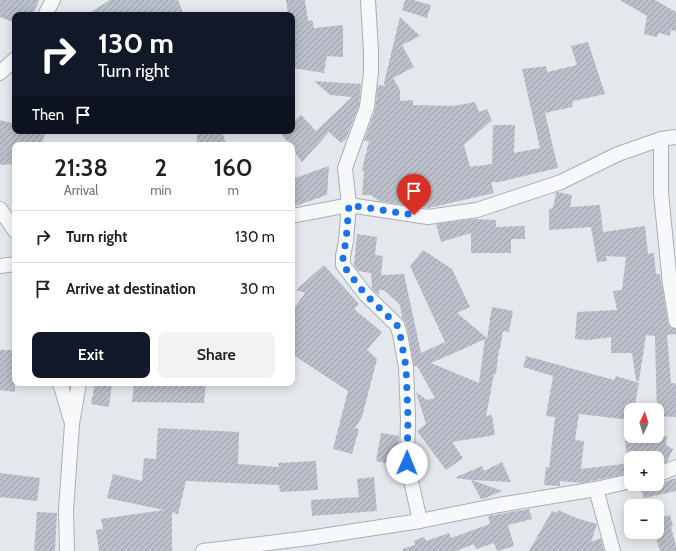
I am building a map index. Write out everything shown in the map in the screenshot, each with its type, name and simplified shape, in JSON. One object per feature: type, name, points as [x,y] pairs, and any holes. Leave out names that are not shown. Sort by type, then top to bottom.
[{"type":"street","points":[[47,12],[53,0]]},
{"type":"street","points":[[368,0],[372,51],[371,72],[367,107],[346,168],[349,205],[343,265],[365,294],[397,325],[400,334],[406,367],[408,418],[407,463],[420,521]]},
{"type":"street","points":[[0,73],[12,62]]},
{"type":"street","points":[[295,215],[349,205],[428,217],[476,210],[561,182],[618,154],[661,139],[676,137]]},
{"type":"street","points":[[661,139],[661,193],[670,284],[676,321]]},
{"type":"street","points":[[0,209],[12,227]]},
{"type":"street","points":[[0,266],[12,264]]},
{"type":"street","points":[[61,386],[72,424]]},
{"type":"street","points":[[67,551],[66,510],[72,424],[78,386]]},
{"type":"street","points":[[664,472],[676,467]]},
{"type":"street","points":[[203,551],[308,545],[499,505],[596,489],[624,483]]},
{"type":"street","points":[[596,489],[613,551]]},
{"type":"building","points":[[0,0],[39,0],[34,12],[12,12],[12,22],[0,17]]},
{"type":"building","points":[[110,0],[178,0],[183,12],[91,12]]},
{"type":"building","points":[[286,0],[305,0],[308,21],[312,20],[314,28],[343,25],[343,57],[327,56],[324,73],[295,68],[295,12],[288,12]]},
{"type":"building","points":[[405,0],[413,0],[431,5],[427,18],[402,10]]},
{"type":"building","points":[[620,0],[655,0],[676,12],[676,31],[671,30],[670,36],[659,33],[657,37],[644,34],[647,16]]},
{"type":"building","points":[[400,17],[420,36],[402,45],[414,67],[393,78],[400,90],[400,101],[413,100],[413,105],[453,106],[475,102],[479,112],[487,109],[492,120],[464,145],[470,167],[492,164],[493,125],[515,125],[514,153],[540,148],[522,69],[546,66],[547,72],[577,65],[571,46],[588,42],[605,94],[573,101],[572,107],[545,113],[558,168],[499,182],[491,182],[494,193],[428,208],[379,201],[371,195],[362,195],[364,171],[362,170],[369,141],[364,141],[375,110],[378,85],[385,86],[384,83]]},
{"type":"building","points":[[314,81],[361,84],[359,105],[346,139],[341,143],[329,132],[302,162],[295,152],[295,142],[288,142],[281,134],[295,134],[295,120],[301,115],[316,131],[352,97],[330,95]]},
{"type":"building","points":[[0,120],[12,123],[12,134],[45,134],[42,142],[12,142],[12,164],[0,165]]},
{"type":"building","points":[[223,134],[225,142],[197,142],[197,135]]},
{"type":"building","points":[[329,166],[327,195],[295,206],[295,178]]},
{"type":"building","points":[[556,193],[572,195],[570,207],[600,205],[603,232],[645,226],[648,254],[654,253],[656,274],[660,274],[668,323],[670,327],[676,329],[676,334],[667,335],[671,383],[676,384],[676,417],[664,416],[664,403],[657,403],[655,336],[646,335],[639,381],[636,381],[632,353],[611,353],[611,337],[588,340],[575,339],[577,312],[617,310],[613,291],[622,290],[626,257],[606,256],[607,261],[597,262],[591,227],[549,230],[549,209],[553,208]]},
{"type":"building","points":[[473,219],[496,220],[496,227],[525,226],[525,239],[511,239],[511,253],[471,253],[471,233],[441,242],[436,224]]},
{"type":"building","points":[[357,234],[377,237],[375,255],[383,256],[381,275],[404,274],[421,353],[445,342],[410,266],[423,250],[452,269],[470,307],[457,313],[487,338],[492,307],[513,311],[509,332],[503,331],[496,374],[494,374],[486,416],[492,415],[495,435],[452,442],[463,458],[446,470],[417,431],[426,424],[416,392],[427,400],[435,398],[417,366],[414,366],[408,332],[402,318],[400,305],[384,290],[379,290],[379,295],[372,289],[371,273],[358,271],[354,265]],"holes":[[[485,339],[479,383],[431,363]]]},
{"type":"building","points":[[324,265],[359,304],[354,309],[382,332],[367,350],[377,359],[362,417],[355,428],[359,429],[352,454],[333,449],[348,391],[295,356],[295,307],[305,293],[296,290]]},
{"type":"building","points":[[0,350],[12,350],[12,386],[15,386],[15,392],[0,390]]},
{"type":"building","points":[[526,356],[614,380],[616,376],[639,383],[635,403],[624,403],[624,419],[579,414],[575,440],[584,441],[581,469],[624,464],[624,474],[582,483],[560,481],[560,486],[544,485],[546,467],[549,468],[555,417],[546,416],[553,376],[523,367]]},
{"type":"building","points":[[94,386],[112,386],[109,407],[91,404]]},
{"type":"building","points":[[134,386],[206,386],[204,403],[132,402]]},
{"type":"building","points":[[158,428],[239,432],[238,464],[279,467],[278,463],[316,461],[318,490],[280,492],[279,485],[186,481],[178,514],[172,512],[172,551],[99,551],[96,530],[103,529],[101,519],[164,510],[107,498],[113,474],[142,481],[144,458],[156,459]]},
{"type":"building","points":[[381,433],[399,436],[395,465],[376,461]]},
{"type":"building","points":[[664,436],[667,436],[666,445],[673,449],[667,462],[664,463],[664,451],[626,451],[625,443],[664,443]]},
{"type":"building","points":[[502,462],[511,482],[472,480],[502,491],[483,499],[481,499],[471,480],[454,478],[482,466],[484,471]]},
{"type":"building","points":[[0,473],[40,478],[37,501],[0,497]]},
{"type":"building","points":[[374,477],[377,511],[312,516],[311,500],[359,497],[357,479]]},
{"type":"building","points":[[676,478],[676,491],[644,498],[642,491],[664,491],[664,482]]},
{"type":"building","points":[[529,509],[532,519],[508,525],[514,546],[497,551],[494,543],[476,549],[474,544],[456,551],[403,551],[402,549],[415,545],[414,541],[424,537],[426,541],[449,533],[451,538],[490,524],[488,516]]},
{"type":"building","points":[[558,510],[579,519],[597,524],[591,542],[601,538],[604,551],[529,551],[552,511],[557,513]]},
{"type":"building","points":[[37,512],[57,513],[55,551],[34,551]]},
{"type":"building","points":[[670,515],[676,551],[660,551],[656,539],[664,539],[664,517]]},
{"type":"route","points":[[407,463],[408,418],[406,367],[400,334],[397,325],[365,294],[343,265],[343,256],[346,241],[349,205],[414,215]]}]
